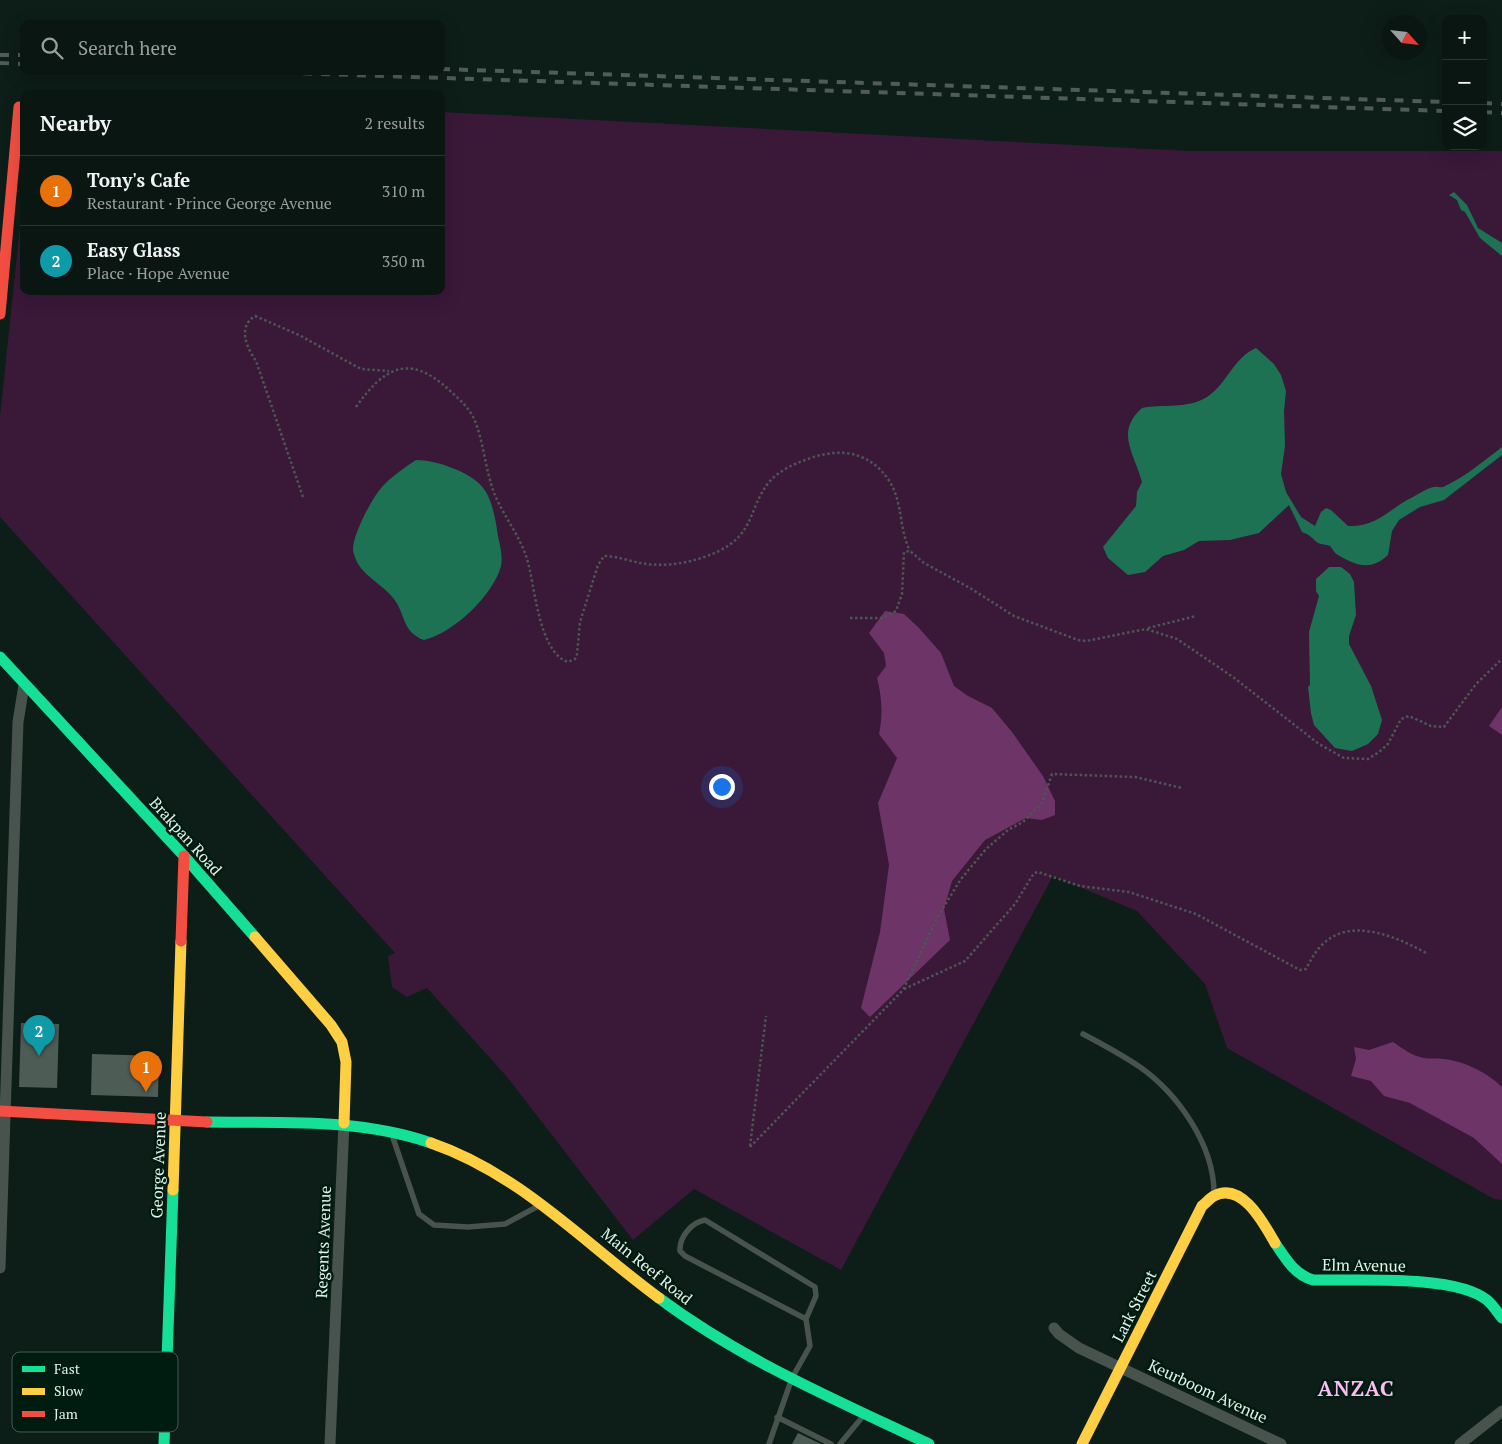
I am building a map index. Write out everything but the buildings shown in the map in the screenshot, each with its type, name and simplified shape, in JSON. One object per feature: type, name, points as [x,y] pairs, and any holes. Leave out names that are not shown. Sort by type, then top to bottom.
[{"type":"street","points":[[0,314],[5,195],[19,107]]},
{"type":"street","name":"Brakpan Road","points":[[0,657],[5,668],[24,685],[184,856],[331,1025],[342,1042]]},
{"type":"street","points":[[0,1268],[3,1111],[18,722],[24,685]]},
{"type":"street","name":"George Avenue","points":[[167,1352],[184,856]]},
{"type":"street","name":"Regents Avenue","points":[[330,1444],[346,1062],[342,1042]]},
{"type":"street","name":"Main Reef Road","points":[[3,1111],[176,1122],[344,1124],[391,1132],[450,1149],[492,1167],[543,1203],[673,1309],[725,1345],[930,1444]]},
{"type":"street","name":"Elm Avenue","points":[[1219,1194],[1237,1196],[1252,1208],[1296,1273],[1303,1277],[1313,1280],[1425,1282],[1467,1290],[1487,1300],[1502,1318]]},
{"type":"street","name":"Lark Street","points":[[1082,1444],[1202,1206],[1219,1194]]},
{"type":"street","name":"Keurboom Avenue","points":[[1054,1328],[1059,1334],[1079,1348],[1281,1444]]},
{"type":"street","points":[[1460,1444],[1502,1411]]},
{"type":"lane","points":[[1083,1034],[1141,1068],[1164,1089],[1191,1122],[1206,1153],[1219,1194]]},
{"type":"lane","points":[[391,1132],[419,1214],[434,1226],[468,1227],[505,1224],[543,1203]]},
{"type":"lane","points":[[768,1444],[792,1378],[810,1346],[806,1319],[816,1296],[815,1286],[705,1220],[699,1221],[688,1228],[679,1246],[680,1251],[685,1256],[806,1319]]},
{"type":"lane","points":[[840,1444],[865,1413]]},
{"type":"lane","points":[[777,1417],[831,1444]]},
{"type":"path","points":[[303,497],[258,368],[245,342],[248,322],[255,316],[299,335],[361,369],[393,370],[408,368],[420,371],[446,387],[469,410],[475,421],[493,489],[517,533],[528,560],[542,624],[554,649],[563,660],[571,661],[577,654],[580,622],[598,565],[604,556],[652,565],[679,563],[717,552],[734,541],[746,528],[769,482],[793,464],[829,453],[846,452],[860,455],[877,467],[897,496],[903,537],[910,551],[924,563],[1014,616],[1078,640],[1086,641],[1146,629],[1196,616]]},
{"type":"path","points":[[356,407],[384,374],[393,370]]},
{"type":"path","points":[[850,618],[882,618],[896,611],[902,594],[904,552],[910,551]]},
{"type":"path","points":[[1146,629],[1177,639],[1189,646],[1240,682],[1319,744],[1344,758],[1357,760],[1368,759],[1388,744],[1401,719],[1409,716],[1438,728],[1444,727],[1476,684],[1502,659]]},
{"type":"path","points":[[766,1016],[750,1148],[903,990],[938,916],[961,879],[986,849],[1008,830],[1022,822],[1042,804],[1052,774],[1135,777],[1182,788]]},
{"type":"path","points":[[903,990],[965,961],[1015,904],[1034,873],[1038,872],[1080,886],[1129,892],[1196,914],[1300,970],[1306,969],[1324,943],[1347,932],[1372,932],[1395,938],[1428,954]]},
{"type":"shaded area","points":[[445,112],[1189,151],[1502,151],[1502,1200],[1494,1199],[1227,1048],[1205,984],[1137,911],[1053,876],[841,1270],[694,1189],[633,1240],[507,1077],[427,988],[407,997],[392,987],[388,956],[395,953],[0,517],[0,417],[20,226],[20,295],[445,295]]},
{"type":"shaded area","points":[[1454,192],[1467,205],[1478,228],[1502,243],[1502,256],[1480,238],[1465,212],[1461,210],[1457,200],[1449,195]]},
{"type":"shaded area","points":[[1256,348],[1274,364],[1281,375],[1286,391],[1284,411],[1285,446],[1281,474],[1286,492],[1301,517],[1315,526],[1321,512],[1326,508],[1331,510],[1348,526],[1367,524],[1426,490],[1442,487],[1453,482],[1502,447],[1502,455],[1444,500],[1420,507],[1399,520],[1392,531],[1388,555],[1376,563],[1363,565],[1351,562],[1337,554],[1330,546],[1318,543],[1302,532],[1289,505],[1259,533],[1230,540],[1199,541],[1184,550],[1163,556],[1145,572],[1128,575],[1108,558],[1103,547],[1136,506],[1137,492],[1142,482],[1129,443],[1129,426],[1134,417],[1142,408],[1184,405],[1200,401],[1214,392],[1236,364],[1248,352]]},
{"type":"shaded area","points":[[416,460],[434,462],[455,469],[481,485],[492,508],[502,559],[497,578],[481,601],[447,630],[424,640],[417,637],[408,628],[398,605],[390,594],[370,578],[358,564],[353,549],[356,535],[368,507],[378,492],[394,476]]},
{"type":"shaded area","points":[[1329,567],[1341,567],[1350,574],[1354,582],[1356,615],[1349,636],[1349,644],[1371,686],[1382,720],[1378,734],[1368,744],[1352,751],[1335,748],[1314,725],[1311,713],[1308,687],[1310,685],[1309,632],[1319,596],[1316,591],[1316,579]]},
{"type":"shaded area","points":[[885,611],[904,614],[919,628],[941,653],[954,686],[968,696],[992,708],[1012,732],[1043,776],[1055,801],[1055,815],[1042,820],[1026,818],[985,840],[952,881],[944,909],[950,940],[870,1017],[861,1008],[880,932],[889,865],[878,803],[897,758],[879,734],[881,706],[877,678],[886,666],[884,653],[869,633]]},
{"type":"shaded area","points":[[1502,707],[1502,735],[1489,726]]},
{"type":"shaded area","points":[[1393,1042],[1420,1057],[1452,1060],[1475,1068],[1502,1087],[1502,1164],[1474,1138],[1410,1103],[1384,1096],[1371,1081],[1351,1076],[1356,1059],[1354,1047],[1369,1050]]},
{"type":"railway","points":[[0,55],[20,55]]},
{"type":"railway","points":[[0,63],[20,64]]},
{"type":"railway","points":[[445,69],[1442,102]]},
{"type":"railway","points":[[352,75],[1442,111]]},
{"type":"railway","points":[[1487,103],[1502,104]]},
{"type":"railway","points":[[1487,112],[1502,113]]},
{"type":"traffic: fast","points":[[0,657],[184,856],[255,937]]},
{"type":"traffic: fast","points":[[207,1122],[291,1122],[348,1126],[376,1129],[431,1143]]},
{"type":"traffic: fast","points":[[167,1352],[173,1190]]},
{"type":"traffic: fast","points":[[1275,1243],[1296,1270],[1313,1280],[1404,1281],[1452,1286],[1472,1292],[1487,1300],[1502,1318]]},
{"type":"traffic: fast","points":[[659,1298],[723,1341],[756,1360],[929,1444]]},
{"type":"traffic: fast","points":[[164,1432],[164,1444]]},
{"type":"traffic: slow","points":[[255,937],[331,1025],[342,1042],[346,1062],[344,1123]]},
{"type":"traffic: slow","points":[[173,1190],[181,941]]},
{"type":"traffic: slow","points":[[431,1143],[464,1156],[523,1191],[659,1298]]},
{"type":"traffic: slow","points":[[1082,1444],[1202,1206],[1214,1196],[1224,1193],[1234,1194],[1251,1207],[1275,1243]]},
{"type":"traffic: jam","points":[[0,314],[19,107]]},
{"type":"traffic: jam","points":[[181,941],[184,856]]},
{"type":"traffic: jam","points":[[0,1111],[207,1122]]},
{"type":"place","name":"Easy Glass","points":[[39,1056]]},
{"type":"place","name":"Tony's Cafe","points":[[146,1092]]},
{"type":"district","name":"ANZAC","points":[[1356,1389]]}]
